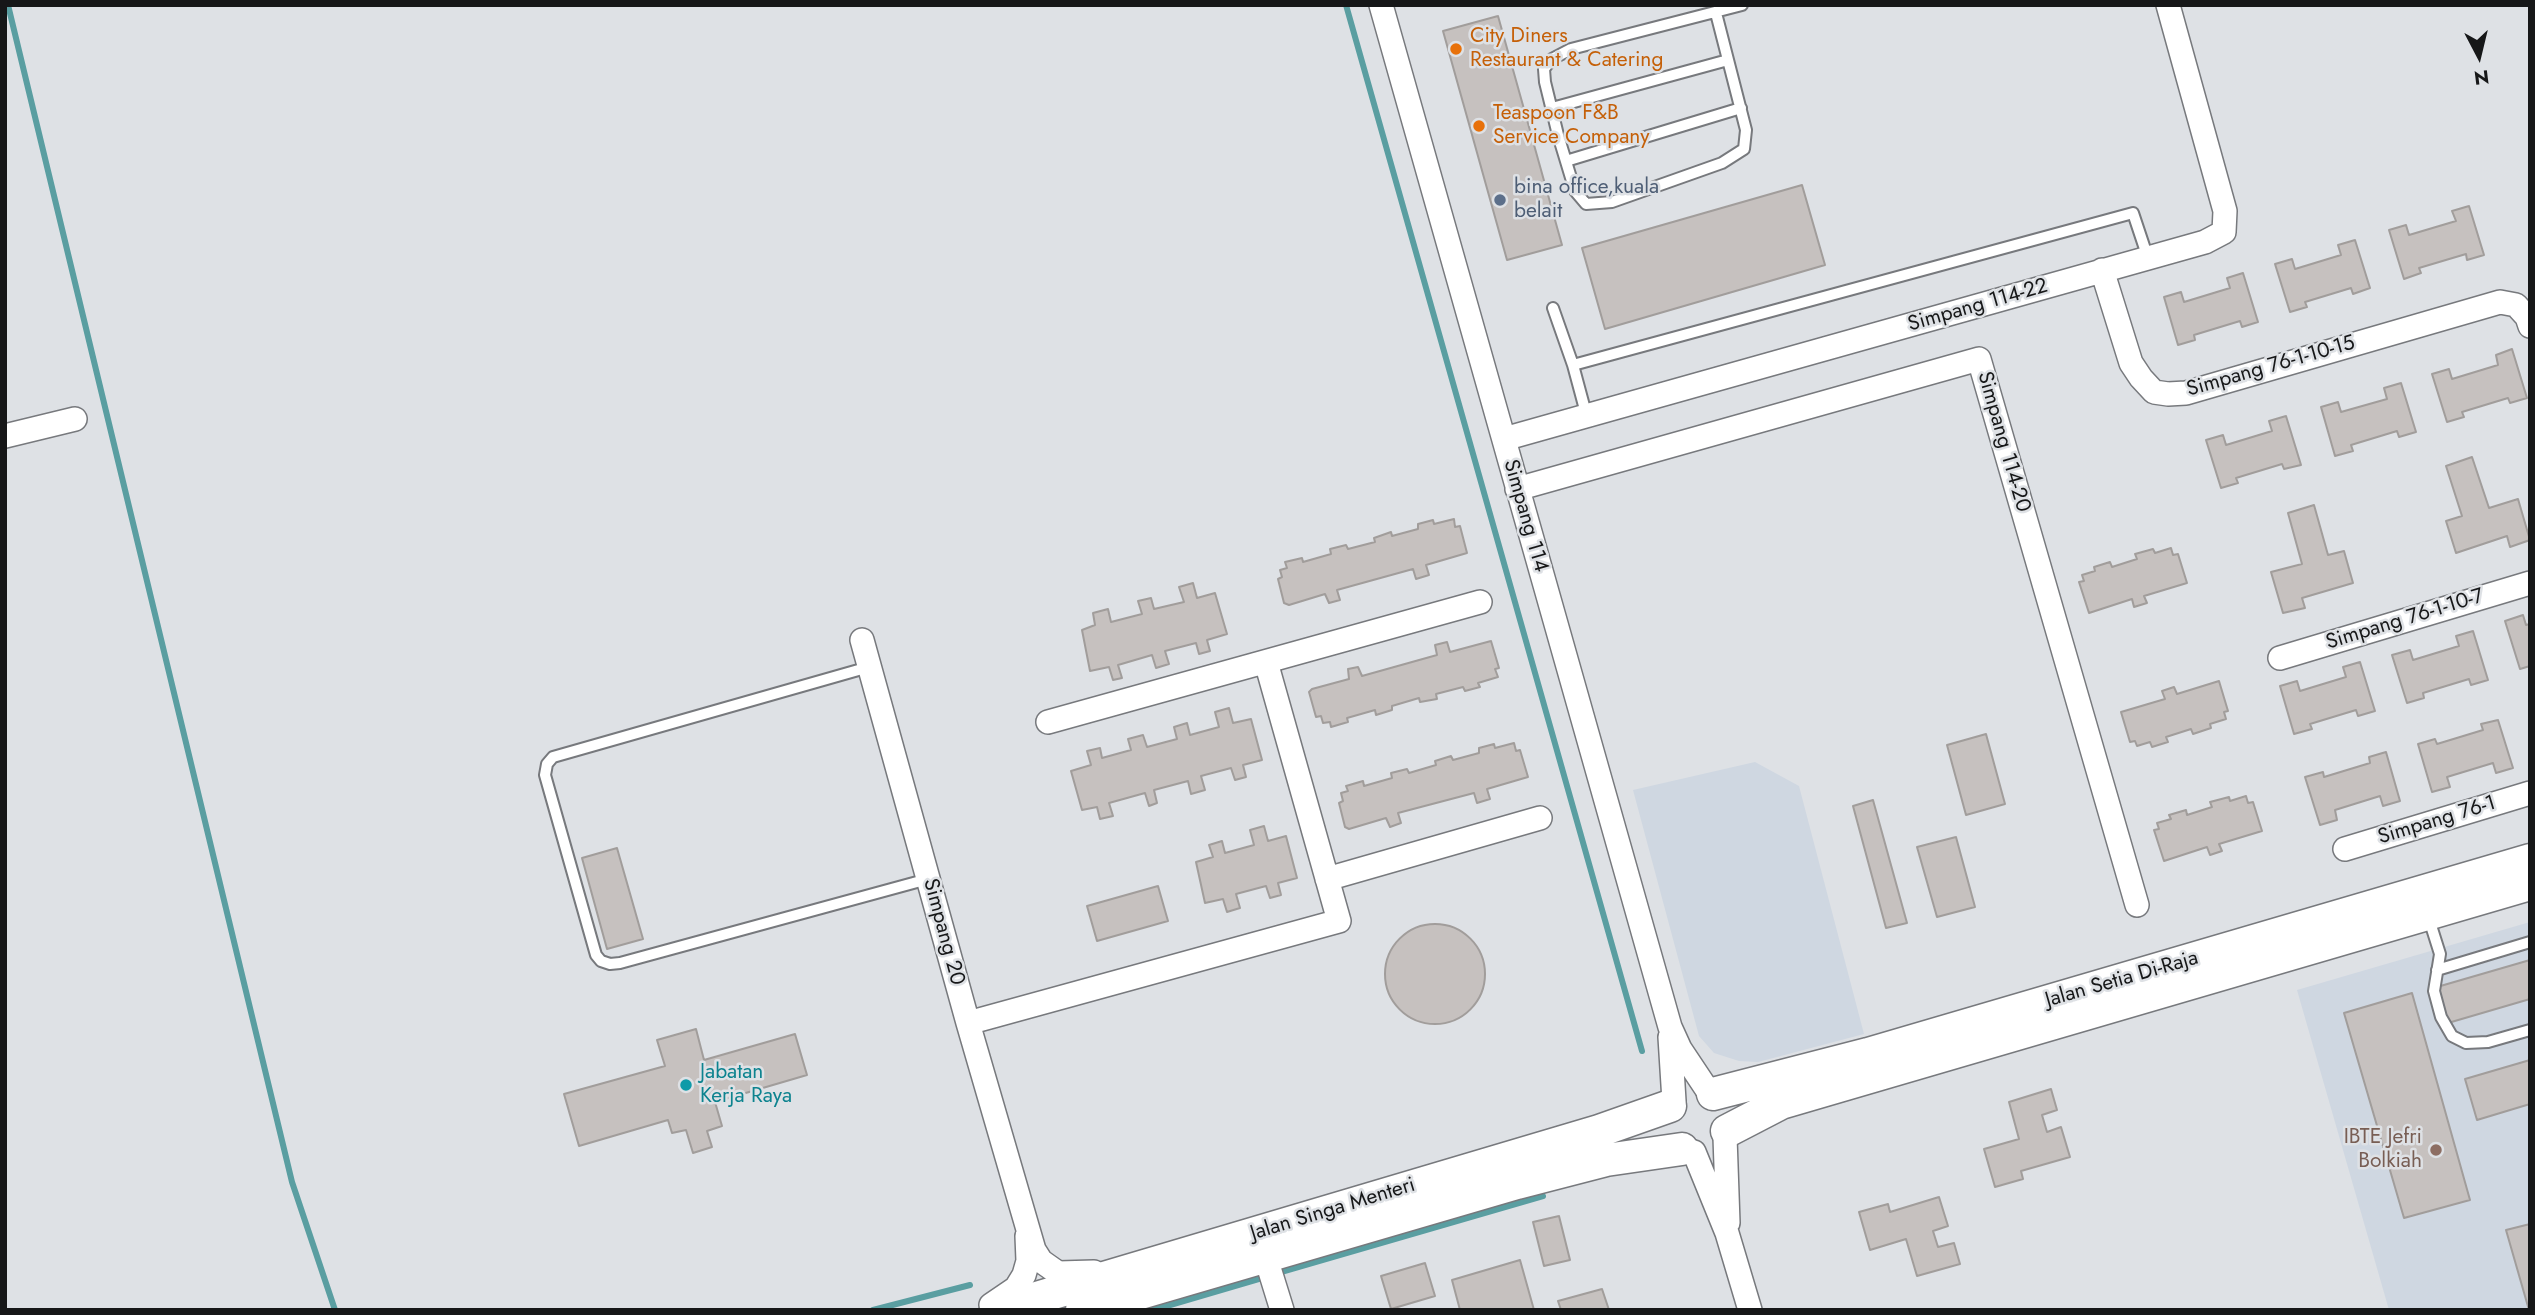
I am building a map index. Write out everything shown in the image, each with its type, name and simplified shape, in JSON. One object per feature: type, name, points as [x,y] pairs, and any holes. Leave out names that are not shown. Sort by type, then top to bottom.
[{"type":"main road","name":"Jalan Setia Di-Raja","points":[[1710,1093],[1868,1054],[2530,860]]},
{"type":"main road","name":"Jalan Setia Di-Raja","points":[[1726,1134],[1782,1103],[2530,884]]},
{"type":"main road","points":[[1689,1091],[1710,1093],[1726,1107],[1729,1119],[1726,1134],[1712,1149],[1688,1151],[1673,1141],[1667,1130],[1666,1118],[1672,1103],[1689,1091]]},
{"type":"main road","name":"Jalan Singa Menteri","points":[[996,1310],[1586,1135],[1672,1103]]},
{"type":"main road","name":"Jalan Singa Menteri","points":[[1082,1310],[1265,1255],[1606,1160],[1688,1151]]},
{"type":"street","name":"Simpang 114","points":[[1381,5],[1670,1027],[1680,1049],[1710,1093]]},
{"type":"street","name":"Simpang 114-22","points":[[1504,439],[2205,242],[2224,232],[2225,211],[2168,5]]},
{"type":"street","name":"Simpang 76-1-10-15","points":[[2102,270],[2131,363],[2154,392],[2168,394],[2186,393],[2500,302],[2516,305],[2527,317],[2530,326]]},
{"type":"street","name":"Simpang 114-20","points":[[1517,489],[1979,359],[2137,905]]},
{"type":"street","points":[[5,436],[75,419]]},
{"type":"street","name":"Simpang 76-1-10-7","points":[[2280,658],[2530,583]]},
{"type":"street","points":[[1048,722],[1480,601]]},
{"type":"street","name":"Simpang 20","points":[[862,640],[1025,1223]]},
{"type":"street","points":[[968,1023],[1339,921],[1266,662]]},
{"type":"street","name":"Simpang 76-1","points":[[2345,849],[2530,793]]},
{"type":"street","points":[[1327,879],[1540,818]]},
{"type":"street","name":"Simpang 114","points":[[1670,1027],[1672,1103]]},
{"type":"street","points":[[1726,1134],[1727,1233]]},
{"type":"street","points":[[1688,1151],[1727,1233],[1750,1310]]},
{"type":"street","points":[[1025,1223],[1034,1250],[1041,1261],[1058,1273],[1141,1267]]},
{"type":"street","points":[[983,1310],[1016,1288],[1024,1275],[1028,1261],[1025,1223]]},
{"type":"street","points":[[1265,1255],[1282,1310]]},
{"type":"lane","points":[[1716,13],[1746,130],[1744,149],[1722,163],[1612,202],[1586,204],[1575,191],[1544,69],[1552,59],[1571,49],[1742,5]]},
{"type":"lane","points":[[1552,108],[1728,60]]},
{"type":"lane","points":[[1566,162],[1741,108]]},
{"type":"lane","points":[[1573,365],[2133,213],[2148,258]]},
{"type":"lane","points":[[1553,307],[1587,417]]},
{"type":"lane","points":[[869,667],[553,757],[547,764],[545,775],[596,955],[601,961],[610,964],[928,878]]},
{"type":"lane","points":[[2427,914],[2440,954],[2434,991],[2441,1017],[2452,1036],[2466,1043],[2488,1042],[2530,1030]]},
{"type":"lane","points":[[2437,970],[2530,942]]},
{"type":"shaded area","points":[[1755,762],[1799,786],[1864,1034],[1758,1062],[1739,1061],[1714,1053],[1699,1036],[1633,790]]},
{"type":"shaded area","name":"IBTE Jefri Bolkiah","points":[[2530,922],[2530,1310],[2389,1310],[2297,990]]},
{"type":"building","points":[[1498,16],[1562,245],[1507,260],[1443,31]]},
{"type":"building","points":[[1802,185],[1825,265],[1605,329],[1582,248]]},
{"type":"building","points":[[2469,206],[2484,255],[2467,260],[2466,254],[2419,268],[2421,273],[2404,279],[2389,230],[2406,225],[2409,235],[2456,221],[2452,211]]},
{"type":"building","points":[[2355,240],[2370,288],[2353,294],[2351,288],[2305,302],[2307,307],[2290,312],[2275,264],[2292,259],[2295,269],[2341,255],[2338,245]]},
{"type":"building","points":[[2243,273],[2258,322],[2242,327],[2240,321],[2194,335],[2195,340],[2178,345],[2164,297],[2181,292],[2184,302],[2230,288],[2227,278]]},
{"type":"building","points":[[2512,349],[2527,398],[2510,403],[2508,398],[2462,412],[2464,417],[2447,422],[2432,374],[2449,369],[2452,379],[2498,365],[2496,355]]},
{"type":"building","points":[[2401,383],[2416,432],[2399,437],[2397,431],[2351,445],[2353,451],[2335,456],[2321,407],[2338,402],[2341,412],[2387,399],[2384,388]]},
{"type":"building","points":[[2286,416],[2301,465],[2284,469],[2282,464],[2236,478],[2238,483],[2221,488],[2206,440],[2223,435],[2226,445],[2272,431],[2269,421]]},
{"type":"building","points":[[2472,457],[2489,508],[2518,499],[2530,540],[2510,547],[2507,536],[2456,553],[2446,521],[2462,516],[2446,466]]},
{"type":"building","points":[[2314,505],[2328,555],[2344,551],[2353,583],[2302,598],[2305,608],[2283,613],[2271,572],[2302,564],[2288,513]]},
{"type":"building","points":[[1454,519],[1455,527],[1460,526],[1467,553],[1426,565],[1429,575],[1416,579],[1413,569],[1337,590],[1340,600],[1329,603],[1325,594],[1289,605],[1284,603],[1278,579],[1282,577],[1280,570],[1287,568],[1285,562],[1302,558],[1303,562],[1331,554],[1330,549],[1346,545],[1348,549],[1375,542],[1374,538],[1391,532],[1392,536],[1418,529],[1418,524],[1433,520],[1434,524]]},
{"type":"building","points":[[2171,548],[2173,555],[2178,554],[2187,583],[2144,596],[2147,603],[2134,607],[2132,599],[2089,613],[2079,582],[2084,581],[2082,575],[2095,571],[2094,567],[2110,562],[2112,567],[2137,559],[2135,554],[2153,549],[2155,553]]},
{"type":"building","points":[[1193,583],[1197,598],[1215,593],[1227,634],[1207,640],[1210,651],[1199,654],[1196,643],[1165,651],[1169,664],[1156,668],[1152,655],[1118,665],[1122,678],[1113,680],[1109,667],[1090,671],[1082,630],[1095,625],[1093,613],[1108,609],[1111,622],[1142,614],[1138,601],[1151,598],[1154,609],[1184,602],[1179,587]]},
{"type":"building","points":[[2523,615],[2526,625],[2530,624],[2530,666],[2520,669],[2505,621]]},
{"type":"building","points":[[2473,631],[2488,680],[2471,685],[2469,679],[2423,693],[2424,698],[2407,703],[2392,655],[2410,650],[2413,660],[2459,646],[2456,636]]},
{"type":"building","points":[[1491,641],[1499,668],[1495,669],[1498,677],[1478,683],[1480,687],[1465,691],[1463,687],[1436,694],[1437,699],[1420,702],[1419,698],[1392,706],[1392,710],[1376,715],[1375,710],[1347,718],[1348,722],[1331,727],[1330,722],[1323,723],[1321,716],[1316,717],[1309,692],[1349,679],[1348,669],[1358,667],[1362,676],[1437,655],[1435,645],[1447,642],[1450,652]]},
{"type":"building","points":[[2360,662],[2375,711],[2358,716],[2356,710],[2310,724],[2312,729],[2294,734],[2280,686],[2297,681],[2300,691],[2346,677],[2343,667]]},
{"type":"building","points":[[2219,681],[2228,711],[2224,712],[2226,719],[2193,734],[2191,729],[2166,737],[2168,742],[2152,747],[2150,742],[2137,746],[2135,741],[2130,742],[2121,712],[2165,699],[2162,691],[2174,687],[2177,694]]},
{"type":"building","points":[[1229,708],[1233,723],[1251,719],[1262,760],[1243,765],[1246,777],[1235,780],[1231,768],[1201,776],[1205,790],[1191,794],[1188,781],[1154,790],[1157,803],[1149,806],[1145,793],[1109,803],[1113,816],[1100,819],[1097,807],[1082,810],[1071,771],[1091,765],[1087,751],[1100,748],[1102,758],[1131,750],[1128,739],[1143,735],[1147,747],[1177,739],[1174,727],[1187,723],[1190,735],[1219,727],[1215,712]]},
{"type":"building","points":[[2498,720],[2513,768],[2496,773],[2493,763],[2447,777],[2450,787],[2432,792],[2418,744],[2435,739],[2437,744],[2483,730],[2481,724]]},
{"type":"building","points":[[1986,734],[2005,804],[1966,815],[1947,745]]},
{"type":"building","points":[[1514,743],[1516,751],[1520,750],[1528,777],[1487,789],[1490,799],[1477,803],[1474,793],[1398,813],[1401,823],[1390,827],[1386,818],[1349,829],[1345,827],[1339,803],[1343,801],[1341,793],[1348,791],[1346,786],[1363,781],[1364,786],[1392,778],[1391,773],[1407,769],[1409,773],[1436,765],[1435,761],[1451,756],[1453,760],[1479,753],[1479,748],[1494,744],[1495,748]]},
{"type":"building","points":[[2386,752],[2400,801],[2383,806],[2380,796],[2335,810],[2337,820],[2320,825],[2305,777],[2323,772],[2324,777],[2370,763],[2369,757]]},
{"type":"building","points":[[2246,796],[2248,803],[2253,802],[2262,831],[2219,844],[2222,851],[2210,855],[2207,847],[2164,861],[2154,830],[2159,829],[2157,823],[2171,819],[2169,815],[2186,810],[2187,815],[2212,807],[2210,802],[2229,797],[2230,801]]},
{"type":"building","points":[[1873,800],[1907,923],[1886,928],[1853,806]]},
{"type":"building","points":[[1264,826],[1268,841],[1286,836],[1297,878],[1278,883],[1281,895],[1270,898],[1266,886],[1236,894],[1240,908],[1227,912],[1223,899],[1205,903],[1196,862],[1213,857],[1209,845],[1222,841],[1225,853],[1254,845],[1250,830]]},
{"type":"building","points":[[1956,837],[1975,907],[1937,917],[1917,847]]},
{"type":"building","points":[[617,848],[643,939],[607,949],[582,858]]},
{"type":"building","points":[[1158,886],[1168,921],[1097,941],[1087,906]]},
{"type":"building","points":[[1435,924],[1454,927],[1471,938],[1482,955],[1485,974],[1482,993],[1471,1010],[1454,1021],[1435,1024],[1416,1021],[1399,1010],[1388,993],[1385,974],[1388,955],[1399,938],[1416,927]]},
{"type":"building","points":[[2530,960],[2530,999],[2448,1023],[2437,987]]},
{"type":"building","points":[[2412,993],[2470,1200],[2404,1218],[2344,1013]]},
{"type":"building","name":"Jabatan Kerja Raya","points":[[696,1029],[704,1060],[795,1034],[807,1075],[715,1102],[722,1126],[707,1131],[712,1147],[693,1153],[686,1130],[672,1133],[668,1120],[579,1146],[564,1094],[665,1066],[657,1040]]},
{"type":"building","points":[[2530,1060],[2530,1104],[2477,1120],[2465,1079]]},
{"type":"building","points":[[2051,1089],[2057,1110],[2042,1115],[2047,1132],[2061,1127],[2070,1157],[2021,1171],[2023,1179],[1995,1187],[1984,1149],[2019,1139],[2009,1102]]},
{"type":"building","points":[[1939,1197],[1948,1226],[1933,1231],[1938,1247],[1954,1243],[1960,1264],[1917,1276],[1906,1239],[1870,1250],[1859,1212],[1888,1204],[1890,1212]]},
{"type":"building","points":[[1559,1216],[1570,1260],[1544,1266],[1533,1222]]},
{"type":"building","points":[[2530,1224],[2530,1310],[2529,1310],[2506,1230]]},
{"type":"building","points":[[1520,1260],[1534,1310],[1460,1310],[1452,1280]]},
{"type":"building","points":[[1425,1263],[1435,1296],[1391,1309],[1381,1276]]},
{"type":"building","points":[[1602,1289],[1609,1310],[1561,1310],[1558,1301]]},
{"type":"waterway","points":[[8,5],[292,1182],[335,1310]]},
{"type":"waterway","points":[[1346,5],[1642,1051]]},
{"type":"waterway","points":[[1281,1272],[1543,1196]]},
{"type":"waterway","points":[[1153,1310],[1262,1278]]},
{"type":"waterway","points":[[873,1310],[970,1285]]},
{"type":"place","name":"City Diners Restaurant & Catering","points":[[1456,49]]},
{"type":"place","name":"Teaspoon F&B Service Company","points":[[1479,126]]},
{"type":"place","name":"bina office,kuala belait","points":[[1500,200]]},
{"type":"place","name":"Jabatan Kerja Raya","points":[[686,1085]]},
{"type":"place","name":"IBTE Jefri Bolkiah","points":[[2436,1150]]}]
